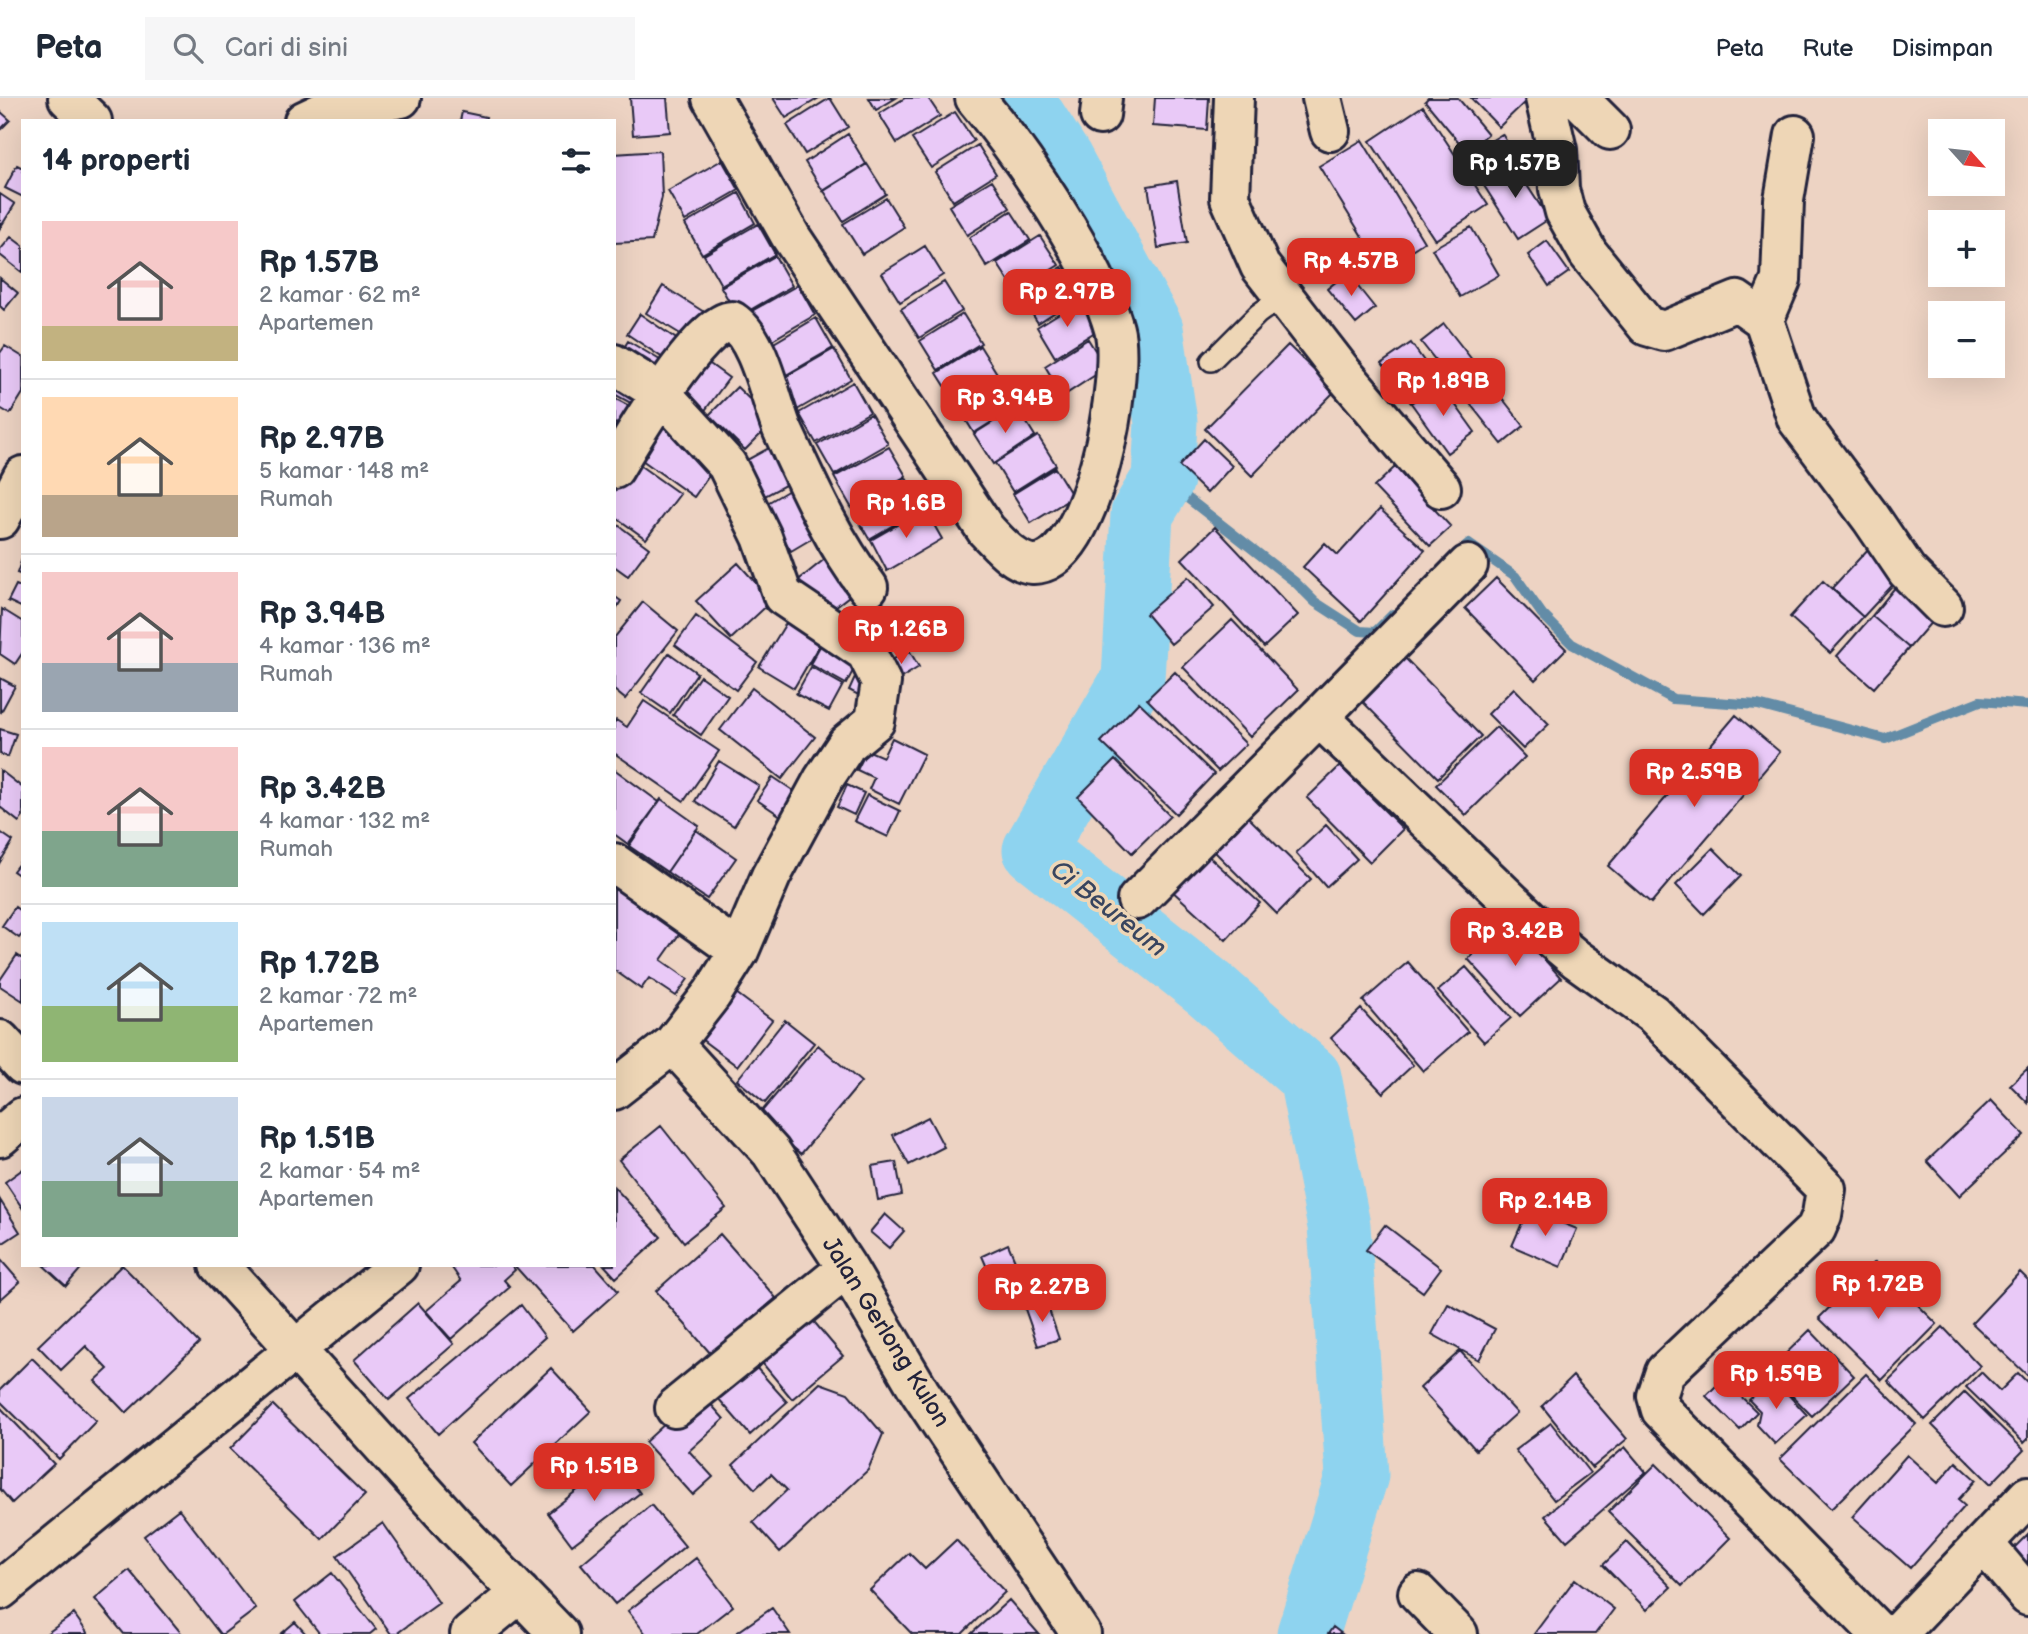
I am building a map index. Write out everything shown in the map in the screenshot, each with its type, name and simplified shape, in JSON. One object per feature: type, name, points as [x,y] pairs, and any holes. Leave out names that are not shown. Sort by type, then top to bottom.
[{"type":"street","points":[[68,98],[90,119]]},
{"type":"street","points":[[308,119],[323,112],[401,98]]},
{"type":"street","points":[[712,98],[790,237],[986,530],[1015,556],[1033,564],[1055,558],[1069,544],[1093,492],[1118,369],[1115,332],[1102,294],[1055,211],[975,98]]},
{"type":"street","points":[[1234,98],[1230,198],[1260,266],[1441,488]]},
{"type":"street","points":[[1545,98],[1557,150],[1559,189],[1565,212],[1588,253],[1647,326],[1664,331],[1737,301],[1764,320],[1797,419],[1907,571],[1943,607]]},
{"type":"street","points":[[1578,98],[1610,130]]},
{"type":"street","points":[[1764,320],[1781,280],[1784,200],[1795,135]]},
{"type":"street","points":[[616,466],[641,422],[662,394],[719,323],[732,321],[749,337],[782,429],[835,538],[868,587]]},
{"type":"street","points":[[616,365],[662,394],[727,465],[762,537],[775,581],[783,596],[866,652],[881,682],[881,699],[874,721],[847,744],[823,780],[771,876],[739,950],[712,994],[673,1044],[616,1088]]},
{"type":"street","points":[[0,519],[21,480]]},
{"type":"street","points":[[1137,900],[1468,565]]},
{"type":"street","points":[[1319,717],[1539,928],[1576,959],[1653,1014],[1826,1189],[1822,1215],[1816,1229],[1665,1372],[1657,1396],[1661,1410],[1671,1422],[1880,1634]]},
{"type":"street","points":[[616,864],[739,950]]},
{"type":"street","points":[[0,1040],[21,1063]]},
{"type":"street","name":"Jalan Gerlong Kulon","points":[[673,1044],[771,1152],[847,1268],[920,1392],[1081,1634]]},
{"type":"street","points":[[0,1137],[21,1119]]},
{"type":"street","points":[[221,1267],[559,1634]]},
{"type":"street","points":[[0,1590],[398,1267]]},
{"type":"street","points":[[675,1408],[847,1268]]},
{"type":"street","points":[[1897,1634],[2028,1496]]},
{"type":"street","points":[[1984,1544],[2028,1596]]},
{"type":"street","points":[[470,1634],[520,1593]]},
{"type":"street","points":[[1418,1593],[1458,1634]]},
{"type":"lane","points":[[1211,361],[1258,314],[1283,296]]},
{"type":"building","points":[[630,98],[667,98],[670,132],[633,135]]},
{"type":"building","points":[[773,98],[819,98],[786,118]]},
{"type":"building","points":[[830,98],[848,127],[805,154],[787,125]]},
{"type":"building","points":[[869,98],[896,98],[876,110]]},
{"type":"building","points":[[905,98],[928,98],[940,116],[897,143],[879,114]]},
{"type":"building","points":[[1155,98],[1209,98],[1207,130],[1153,126]]},
{"type":"building","points":[[1428,98],[1458,98],[1488,134],[1467,152],[1425,101]]},
{"type":"building","points":[[1471,98],[1529,98],[1499,127]]},
{"type":"building","points":[[1423,106],[1488,205],[1435,240],[1370,141]]},
{"type":"building","points":[[0,111],[10,120],[0,130]]},
{"type":"building","points":[[462,112],[486,117],[486,119],[460,119]]},
{"type":"building","points":[[955,112],[974,141],[931,168],[912,139]]},
{"type":"building","points":[[848,134],[866,164],[823,191],[805,162]]},
{"type":"building","points":[[1502,134],[1512,150],[1473,174],[1463,158]]},
{"type":"building","points":[[1362,140],[1424,242],[1382,269],[1319,166]]},
{"type":"building","points":[[978,145],[996,174],[953,201],[935,172]]},
{"type":"building","points":[[660,151],[662,197],[652,241],[616,243],[616,154]]},
{"type":"building","points":[[722,160],[739,190],[685,221],[668,191]]},
{"type":"building","points":[[1511,161],[1549,219],[1518,239],[1481,181]]},
{"type":"building","points":[[867,164],[886,194],[843,221],[824,191]]},
{"type":"building","points":[[17,165],[21,167],[21,196],[5,188]]},
{"type":"building","points":[[992,180],[1010,208],[967,235],[949,206]]},
{"type":"building","points":[[1177,181],[1187,243],[1158,248],[1148,186]]},
{"type":"building","points":[[739,193],[755,223],[702,254],[685,224]]},
{"type":"building","points":[[0,194],[15,204],[0,228]]},
{"type":"building","points":[[886,198],[904,227],[862,254],[843,224]]},
{"type":"building","points":[[1011,211],[1030,240],[987,267],[969,238]]},
{"type":"building","points":[[758,224],[775,254],[721,285],[704,255]]},
{"type":"building","points":[[1471,227],[1499,275],[1460,297],[1432,249]]},
{"type":"building","points":[[1040,236],[1059,265],[1016,292],[997,263]]},
{"type":"building","points":[[11,237],[21,244],[21,271],[0,255],[0,250]]},
{"type":"building","points":[[1547,241],[1569,272],[1549,286],[1528,255]]},
{"type":"building","points":[[925,246],[943,275],[900,302],[882,273]]},
{"type":"building","points":[[775,256],[792,286],[738,317],[721,287]]},
{"type":"building","points":[[1062,267],[1080,296],[1038,323],[1019,293]]},
{"type":"building","points":[[1347,273],[1375,308],[1356,324],[1327,289]]},
{"type":"building","points":[[0,278],[18,293],[4,310],[0,306]]},
{"type":"building","points":[[944,282],[962,311],[919,338],[901,309]]},
{"type":"building","points":[[798,285],[815,315],[760,347],[743,316]]},
{"type":"building","points":[[663,286],[704,312],[687,338],[646,313]]},
{"type":"building","points":[[1079,301],[1098,330],[1055,357],[1037,327]]},
{"type":"building","points":[[640,314],[688,347],[675,366],[627,334]]},
{"type":"building","points":[[963,314],[981,343],[938,370],[920,341]]},
{"type":"building","points":[[816,318],[833,348],[779,379],[762,350]]},
{"type":"building","points":[[1444,324],[1524,426],[1502,444],[1421,342]]},
{"type":"building","points":[[1088,339],[1106,368],[1063,396],[1045,366]]},
{"type":"building","points":[[628,341],[670,366],[658,386],[616,361]]},
{"type":"building","points":[[1411,343],[1439,382],[1411,403],[1382,363]]},
{"type":"building","points":[[1288,345],[1335,391],[1252,476],[1205,429]]},
{"type":"building","points":[[5,346],[21,356],[21,396],[10,414],[0,408],[0,353]]},
{"type":"building","points":[[980,346],[998,375],[956,403],[937,373]]},
{"type":"building","points":[[834,349],[851,379],[797,410],[780,380]]},
{"type":"building","points":[[699,356],[729,378],[700,417],[670,395]]},
{"type":"building","points":[[616,370],[648,388],[638,407],[616,395]]},
{"type":"building","points":[[998,377],[1017,406],[974,433],[956,404]]},
{"type":"building","points":[[853,382],[870,412],[816,443],[799,413]]},
{"type":"building","points":[[1439,382],[1475,432],[1447,453],[1411,403]]},
{"type":"building","points":[[737,387],[773,422],[745,450],[709,415]]},
{"type":"building","points":[[616,399],[637,410],[626,429],[616,424]]},
{"type":"building","points":[[1017,407],[1035,436],[993,464],[974,434]]},
{"type":"building","points":[[871,414],[888,444],[834,475],[817,445]]},
{"type":"building","points":[[660,418],[720,460],[694,497],[635,455]]},
{"type":"building","points":[[1038,436],[1056,465],[1013,492],[995,463]]},
{"type":"building","points":[[1204,439],[1232,466],[1207,493],[1179,466]]},
{"type":"building","points":[[780,442],[798,478],[765,496],[747,460]]},
{"type":"building","points":[[889,447],[906,476],[851,507],[834,477]]},
{"type":"building","points":[[635,462],[680,494],[646,539],[616,517],[616,487]]},
{"type":"building","points":[[1395,467],[1451,527],[1430,546],[1374,487]]},
{"type":"building","points":[[1055,468],[1073,497],[1031,523],[1013,494]]},
{"type":"building","points":[[906,478],[923,508],[869,539],[852,509]]},
{"type":"building","points":[[796,486],[823,532],[791,551],[764,505]]},
{"type":"building","points":[[925,509],[942,539],[887,571],[871,540]]},
{"type":"building","points":[[1380,509],[1425,550],[1361,621],[1303,567],[1325,543],[1338,555]]},
{"type":"building","points":[[616,523],[649,548],[628,576],[616,567]]},
{"type":"building","points":[[1215,527],[1298,615],[1264,647],[1182,559]]},
{"type":"building","points":[[1870,547],[1901,576],[1863,617],[1832,588]]},
{"type":"building","points":[[831,554],[858,589],[822,617],[795,583]]},
{"type":"building","points":[[738,563],[772,601],[731,639],[696,601]]},
{"type":"building","points":[[1188,577],[1214,607],[1171,644],[1146,614]]},
{"type":"building","points":[[1496,578],[1566,649],[1535,680],[1465,608]]},
{"type":"building","points":[[1901,580],[1939,613],[1909,648],[1872,616]]},
{"type":"building","points":[[1823,581],[1863,617],[1830,653],[1790,617]]},
{"type":"building","points":[[16,585],[21,587],[21,607],[8,601]]},
{"type":"building","points":[[864,593],[903,625],[878,656],[839,625]]},
{"type":"building","points":[[643,602],[678,631],[625,699],[616,692],[616,636]]},
{"type":"building","points":[[2,609],[21,621],[21,655],[15,664],[0,654]]},
{"type":"building","points":[[791,615],[825,635],[794,688],[759,667]]},
{"type":"building","points":[[696,616],[757,662],[736,690],[675,645]]},
{"type":"building","points":[[1872,616],[1909,648],[1874,688],[1837,656]]},
{"type":"building","points":[[1232,620],[1298,690],[1250,737],[1183,667]]},
{"type":"building","points":[[827,634],[862,654],[846,684],[810,664]]},
{"type":"building","points":[[909,650],[919,667],[893,683],[882,666]]},
{"type":"building","points":[[669,653],[697,673],[670,713],[641,693]]},
{"type":"building","points":[[1405,658],[1481,736],[1438,778],[1362,701]]},
{"type":"building","points":[[811,667],[843,685],[829,711],[796,694]]},
{"type":"building","points":[[859,668],[864,698],[849,690]]},
{"type":"building","points":[[1175,672],[1246,744],[1218,771],[1147,699]]},
{"type":"building","points":[[700,676],[728,696],[701,735],[673,715]]},
{"type":"building","points":[[0,678],[15,686],[1,712],[0,711]]},
{"type":"building","points":[[752,688],[815,737],[782,779],[720,730]]},
{"type":"building","points":[[1514,688],[1549,724],[1523,749],[1488,714]]},
{"type":"building","points":[[644,701],[719,751],[684,801],[616,754],[616,720],[627,727]]},
{"type":"building","points":[[1139,702],[1214,774],[1176,814],[1101,742]]},
{"type":"building","points":[[1736,715],[1780,752],[1651,903],[1608,866]]},
{"type":"building","points":[[1496,727],[1525,757],[1466,815],[1436,785]]},
{"type":"building","points":[[0,729],[16,734],[8,757],[0,754]]},
{"type":"building","points":[[892,738],[924,754],[899,804],[869,789],[874,778],[857,770],[867,750],[883,757]]},
{"type":"building","points":[[1115,760],[1170,816],[1132,853],[1078,797]]},
{"type":"building","points":[[719,761],[759,786],[734,826],[695,801]]},
{"type":"building","points":[[1340,766],[1403,829],[1370,862],[1307,798]]},
{"type":"building","points":[[0,770],[21,786],[21,820],[19,822],[0,807]]},
{"type":"building","points":[[616,770],[659,802],[628,844],[616,835]]},
{"type":"building","points":[[773,777],[800,795],[784,818],[757,800]]},
{"type":"building","points":[[847,785],[864,793],[854,815],[837,807]]},
{"type":"building","points":[[867,795],[900,811],[888,837],[854,821]]},
{"type":"building","points":[[661,799],[699,826],[667,872],[629,846]]},
{"type":"building","points":[[1246,815],[1311,879],[1277,914],[1212,849]]},
{"type":"building","points":[[1326,825],[1357,859],[1326,887],[1296,853]]},
{"type":"building","points":[[696,830],[736,858],[707,899],[667,872]]},
{"type":"building","points":[[0,832],[13,841],[0,862]]},
{"type":"building","points":[[1713,848],[1741,876],[1704,914],[1676,885]]},
{"type":"building","points":[[1204,852],[1260,903],[1226,940],[1170,889]]},
{"type":"building","points":[[21,861],[21,877],[13,871]]},
{"type":"building","points":[[616,888],[680,933],[661,960],[688,979],[676,996],[649,978],[641,989],[616,971]]},
{"type":"building","points":[[15,907],[21,912],[19,938],[2,926]]},
{"type":"building","points":[[1510,921],[1561,978],[1520,1016],[1468,959]]},
{"type":"building","points":[[17,955],[21,958],[21,1000],[0,986],[0,980]]},
{"type":"building","points":[[1408,962],[1468,1032],[1423,1071],[1363,1001]]},
{"type":"building","points":[[1466,967],[1511,1018],[1484,1042],[1438,991]]},
{"type":"building","points":[[728,987],[772,1020],[737,1066],[693,1033]]},
{"type":"building","points":[[1361,1009],[1413,1065],[1383,1093],[1331,1038]]},
{"type":"building","points":[[785,1020],[814,1043],[765,1103],[737,1080]]},
{"type":"building","points":[[818,1045],[861,1082],[801,1154],[757,1117]]},
{"type":"building","points":[[2028,1068],[2028,1103],[2010,1085]]},
{"type":"building","points":[[1991,1100],[2024,1135],[1959,1196],[1927,1161]]},
{"type":"building","points":[[928,1117],[944,1147],[909,1165],[893,1135]]},
{"type":"building","points":[[661,1126],[726,1208],[684,1242],[619,1160]]},
{"type":"building","points":[[896,1162],[902,1195],[878,1200],[872,1166]]},
{"type":"building","points":[[21,1170],[21,1206],[5,1182]]},
{"type":"building","points":[[616,1189],[661,1237],[616,1278],[606,1267],[616,1267]]},
{"type":"building","points":[[0,1200],[20,1232],[3,1243],[0,1238]]},
{"type":"building","points":[[1528,1209],[1577,1229],[1561,1267],[1512,1246]]},
{"type":"building","points":[[885,1214],[904,1231],[889,1248],[870,1232]]},
{"type":"building","points":[[1385,1225],[1441,1268],[1423,1292],[1366,1250]]},
{"type":"building","points":[[720,1234],[776,1298],[711,1354],[656,1291]]},
{"type":"building","points":[[1008,1244],[1027,1289],[1001,1300],[982,1256]]},
{"type":"building","points":[[0,1259],[20,1282],[0,1300]]},
{"type":"building","points":[[1875,1262],[1937,1324],[1882,1380],[1819,1318]]},
{"type":"building","points":[[45,1267],[82,1267],[66,1286]]},
{"type":"building","points":[[120,1267],[124,1267],[199,1343],[126,1413],[95,1381],[108,1369],[86,1346],[61,1370],[38,1346]]},
{"type":"building","points":[[451,1267],[513,1267],[515,1270],[504,1280],[510,1287],[451,1339],[426,1311],[461,1281]]},
{"type":"building","points":[[516,1267],[597,1267],[618,1291],[573,1331]]},
{"type":"building","points":[[2020,1272],[2028,1280],[2028,1376],[1972,1323]]},
{"type":"building","points":[[1046,1301],[1059,1339],[1038,1346],[1025,1309]]},
{"type":"building","points":[[418,1303],[454,1344],[389,1400],[354,1360]]},
{"type":"building","points":[[1448,1304],[1495,1329],[1479,1360],[1432,1334]]},
{"type":"building","points":[[521,1305],[545,1337],[438,1434],[409,1399]]},
{"type":"building","points":[[804,1310],[843,1356],[792,1399],[754,1353]]},
{"type":"building","points":[[1943,1327],[1980,1366],[1925,1420],[1888,1381]]},
{"type":"building","points":[[1810,1330],[1854,1376],[1812,1416],[1768,1371]]},
{"type":"building","points":[[1460,1351],[1517,1413],[1476,1450],[1420,1388]]},
{"type":"building","points":[[32,1358],[96,1421],[59,1459],[0,1401],[0,1390]]},
{"type":"building","points":[[754,1365],[787,1402],[750,1435],[718,1398]]},
{"type":"building","points":[[551,1368],[591,1411],[511,1486],[471,1443]]},
{"type":"building","points":[[1981,1372],[2000,1391],[2018,1373],[2028,1383],[2028,1439],[2024,1443],[1966,1387]]},
{"type":"building","points":[[1866,1374],[1916,1424],[1831,1509],[1780,1459]]},
{"type":"building","points":[[1573,1376],[1627,1439],[1592,1468],[1542,1406]]},
{"type":"building","points":[[1773,1378],[1807,1415],[1775,1444],[1757,1425],[1760,1411],[1749,1400]]},
{"type":"building","points":[[1723,1379],[1757,1412],[1740,1430],[1706,1396]]},
{"type":"building","points":[[820,1383],[848,1393],[883,1434],[868,1470],[780,1552],[753,1522],[787,1490],[771,1474],[755,1489],[733,1465]]},
{"type":"building","points":[[700,1392],[724,1419],[689,1451],[713,1477],[693,1495],[645,1442]]},
{"type":"building","points":[[1965,1392],[2024,1450],[1991,1484],[1932,1425]]},
{"type":"building","points":[[273,1405],[365,1495],[322,1539],[230,1449]]},
{"type":"building","points":[[0,1407],[54,1464],[12,1503],[0,1489]]},
{"type":"building","points":[[1551,1423],[1590,1473],[1554,1500],[1515,1450]]},
{"type":"building","points":[[1625,1447],[1646,1472],[1567,1541],[1545,1516]]},
{"type":"building","points":[[1907,1455],[1938,1483],[1956,1462],[1976,1480],[1958,1500],[1965,1506],[1910,1568],[1852,1517]]},
{"type":"building","points":[[616,1460],[640,1493],[572,1545],[548,1513]]},
{"type":"building","points":[[1656,1464],[1730,1538],[1682,1586],[1608,1512]]},
{"type":"building","points":[[651,1505],[685,1546],[615,1604],[581,1564]]},
{"type":"building","points":[[179,1509],[256,1609],[223,1634],[220,1634],[144,1536]]},
{"type":"building","points":[[383,1523],[439,1603],[396,1634],[391,1634],[337,1556]]},
{"type":"building","points":[[2028,1534],[2028,1571],[2009,1553]]},
{"type":"building","points":[[956,1540],[1005,1592],[962,1634],[912,1634],[870,1590],[909,1553],[925,1569]]},
{"type":"building","points":[[1627,1542],[1671,1587],[1647,1610],[1603,1565]]},
{"type":"building","points":[[696,1558],[733,1606],[697,1634],[646,1634],[628,1611]]},
{"type":"building","points":[[129,1570],[182,1634],[124,1634],[95,1599]]},
{"type":"building","points":[[332,1573],[376,1629],[370,1634],[320,1634],[295,1602]]},
{"type":"building","points":[[1575,1579],[1614,1609],[1595,1634],[1534,1634]]},
{"type":"building","points":[[1009,1600],[1039,1634],[971,1634]]},
{"type":"building","points":[[772,1608],[790,1634],[735,1634]]},
{"type":"building","points":[[74,1614],[88,1634],[46,1634]]},
{"type":"building","points":[[295,1622],[306,1634],[281,1634]]},
{"type":"building","points":[[1333,1627],[1342,1634],[1328,1634]]},
{"type":"waterway","name":"Ci Beureum","points":[[1022,98],[1062,161],[1152,329],[1166,422],[1163,479],[1142,514],[1133,679],[1034,850],[1210,989],[1310,1077],[1339,1226],[1357,1475],[1308,1634]]},
{"type":"waterway","points":[[1163,479],[1295,582],[1315,602],[1360,631],[1375,632],[1393,614]]},
{"type":"waterway","points":[[1456,555],[1469,544],[1515,576],[1542,614],[1572,644],[1673,699],[1758,705],[1885,739],[1980,701],[2028,705]]}]
